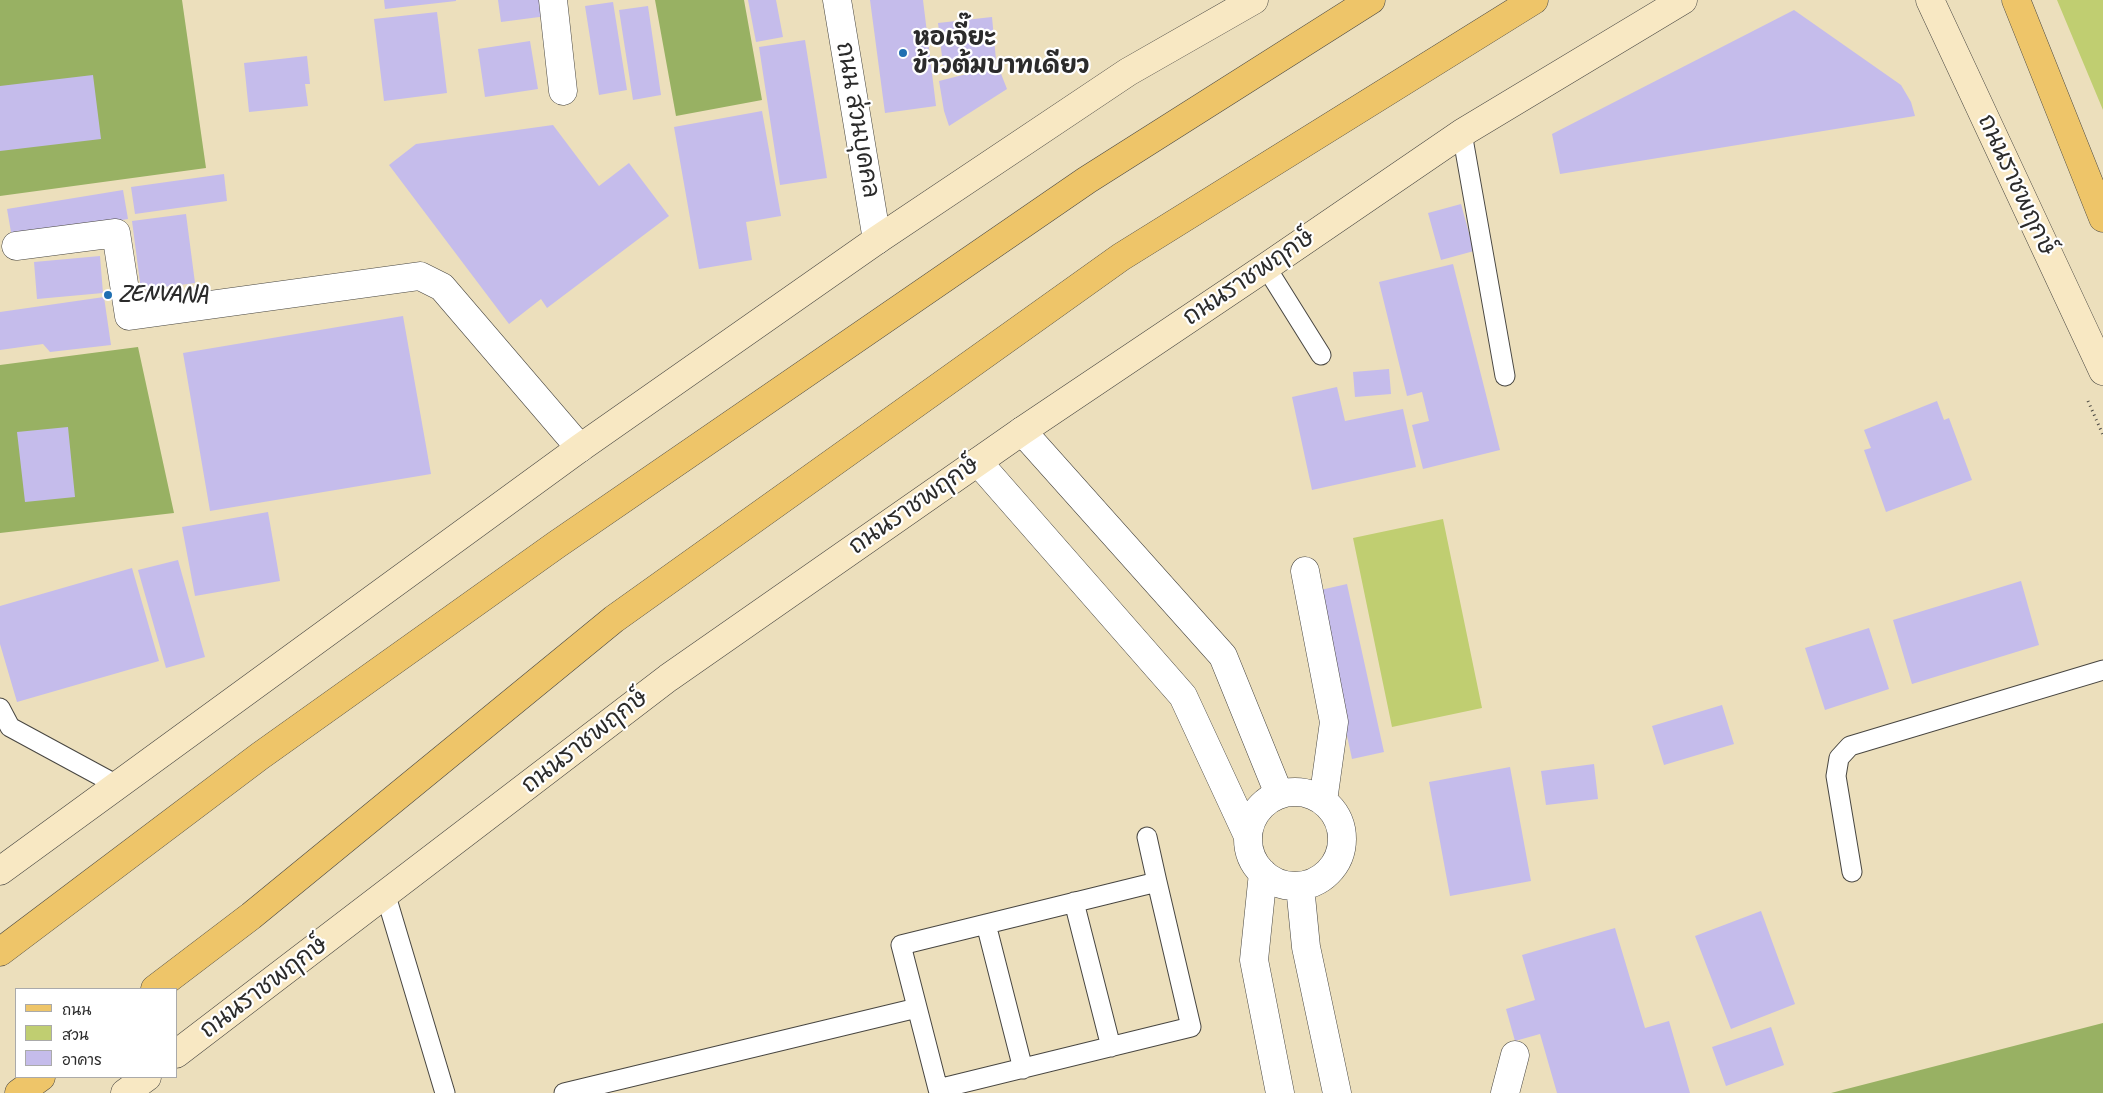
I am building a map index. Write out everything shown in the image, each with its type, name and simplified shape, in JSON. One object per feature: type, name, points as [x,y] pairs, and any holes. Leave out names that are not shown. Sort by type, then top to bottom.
[{"type":"main road","points":[[0,871],[580,448],[877,240],[1128,72],[1254,0]]},
{"type":"main road","points":[[0,952],[260,756],[532,562],[1087,180],[1371,0]]},
{"type":"main road","points":[[157,988],[251,916],[614,619],[1121,258],[1534,0]]},
{"type":"main road","points":[[1462,133],[1645,0]]},
{"type":"main road","name":"ถนนราชพฤกษ์","points":[[178,1052],[386,896],[668,678],[1022,431],[1266,268],[1462,133],[1683,0]]},
{"type":"main road","name":"ถนนราชพฤกษ์","points":[[1930,0],[2103,371]]},
{"type":"main road","points":[[2016,0],[2103,218]]},
{"type":"main road","points":[[19,1093],[40,1078]]},
{"type":"main road","points":[[125,1093],[146,1078]]},
{"type":"street","points":[[553,0],[563,91]]},
{"type":"street","name":"ถนน ส่วนบุคคล","points":[[837,0],[877,240]]},
{"type":"street","points":[[16,246],[116,233],[129,316],[420,276],[442,287],[580,448]]},
{"type":"street","points":[[1022,431],[1223,656],[1279,794]]},
{"type":"street","points":[[978,462],[1183,696],[1247,834]]},
{"type":"street","points":[[1305,572],[1334,722],[1323,801]]},
{"type":"street","points":[[1292,791],[1308,793],[1323,801],[1332,809],[1338,820],[1342,832],[1342,845],[1338,857],[1332,868],[1323,877],[1312,883],[1300,886],[1274,881],[1263,873],[1254,862],[1248,849],[1247,834],[1257,809],[1267,799],[1279,794],[1292,791]]},
{"type":"street","points":[[1263,873],[1254,960],[1280,1093]]},
{"type":"street","points":[[1300,886],[1306,947],[1337,1093]]},
{"type":"street","points":[[1505,1093],[1515,1055]]},
{"type":"lane","points":[[1462,133],[1505,376]]},
{"type":"lane","points":[[1266,268],[1321,355]]},
{"type":"lane","points":[[1852,872],[1836,776],[1839,758],[1850,746],[2103,670]]},
{"type":"lane","points":[[0,708],[10,727],[117,785]]},
{"type":"lane","points":[[1147,837],[1191,1027],[938,1089],[902,944],[1157,882]]},
{"type":"lane","points":[[386,896],[444,1093]]},
{"type":"lane","points":[[1074,902],[1111,1046]]},
{"type":"lane","points":[[986,924],[1023,1069]]},
{"type":"lane","points":[[564,1093],[918,1008]]},
{"type":"green space","points":[[0,0],[182,0],[206,168],[0,196]]},
{"type":"green space","points":[[655,0],[744,0],[762,100],[676,116]]},
{"type":"green space","points":[[2057,0],[2103,0],[2103,110]]},
{"type":"green space","points":[[138,347],[174,513],[0,533],[0,365]]},
{"type":"green space","points":[[1443,519],[1482,708],[1392,727],[1353,538]]},
{"type":"green space","points":[[2103,1023],[2103,1093],[1831,1093]]},
{"type":"building","points":[[384,0],[456,0],[456,1],[385,9]]},
{"type":"building","points":[[498,0],[544,0],[547,16],[501,22]]},
{"type":"building","points":[[748,0],[776,0],[783,37],[756,42]]},
{"type":"building","name":"หอเจี๊ยะ ข้าวต้มบาทเดียว","points":[[870,0],[923,0],[936,106],[885,113]]},
{"type":"building","points":[[613,2],[627,90],[599,95],[585,6]]},
{"type":"building","points":[[648,6],[661,95],[633,100],[619,10]]},
{"type":"building","points":[[1794,10],[1901,85],[1911,102],[1915,116],[1560,174],[1552,134]]},
{"type":"building","points":[[437,12],[447,93],[384,101],[374,19]]},
{"type":"building","points":[[992,17],[996,60],[943,65],[938,23]]},
{"type":"building","points":[[805,40],[827,178],[780,185],[759,47]]},
{"type":"building","points":[[530,41],[538,89],[485,97],[478,49]]},
{"type":"building","points":[[307,56],[310,84],[305,84],[308,106],[249,112],[244,63]]},
{"type":"building","points":[[998,66],[1007,89],[949,126],[944,111],[939,81]]},
{"type":"building","points":[[93,75],[101,139],[0,151],[0,86]]},
{"type":"building","points":[[762,111],[781,216],[746,222],[752,260],[699,269],[674,127]]},
{"type":"building","points":[[553,125],[599,186],[629,163],[669,216],[547,308],[541,299],[509,324],[389,165],[416,144]]},
{"type":"building","points":[[224,174],[227,201],[135,214],[131,187]]},
{"type":"building","points":[[123,190],[128,219],[12,238],[7,209]]},
{"type":"building","points":[[1461,204],[1474,251],[1441,260],[1428,213]]},
{"type":"building","points":[[186,214],[195,283],[141,290],[132,221]]},
{"type":"building","points":[[100,256],[103,293],[37,299],[34,262]]},
{"type":"building","points":[[1453,264],[1500,450],[1423,469],[1412,425],[1429,421],[1422,392],[1407,396],[1379,282]]},
{"type":"building","points":[[104,297],[111,345],[50,352],[43,344],[0,350],[0,312]]},
{"type":"building","points":[[403,316],[431,474],[210,511],[183,353]]},
{"type":"building","points":[[1389,369],[1391,394],[1355,397],[1353,372]]},
{"type":"building","points":[[1337,387],[1345,421],[1403,409],[1416,467],[1312,490],[1292,397]]},
{"type":"building","points":[[1937,401],[1944,420],[1949,418],[1972,480],[1886,512],[1864,450],[1871,448],[1864,430]]},
{"type":"building","points":[[68,427],[75,497],[25,502],[17,432]]},
{"type":"building","points":[[268,512],[280,581],[195,596],[182,527]]},
{"type":"building","points":[[178,560],[205,657],[166,668],[138,570]]},
{"type":"building","points":[[132,568],[159,661],[17,702],[0,644],[0,606]]},
{"type":"building","points":[[2021,581],[2039,645],[1912,684],[1893,620]]},
{"type":"building","points":[[1347,584],[1384,752],[1352,759],[1316,591]]},
{"type":"building","points":[[1869,628],[1889,689],[1825,710],[1805,648]]},
{"type":"building","points":[[1722,705],[1734,744],[1664,765],[1652,726]]},
{"type":"building","points":[[1594,764],[1598,799],[1546,805],[1541,771]]},
{"type":"building","points":[[1510,767],[1531,881],[1450,896],[1429,782]]},
{"type":"building","points":[[1761,911],[1795,1004],[1731,1029],[1695,936]]},
{"type":"building","points":[[1615,928],[1645,1028],[1669,1021],[1690,1093],[1557,1093],[1540,1034],[1515,1041],[1506,1009],[1535,1000],[1522,955]]},
{"type":"building","points":[[1771,1027],[1784,1065],[1726,1086],[1712,1047]]},
{"type":"place","name":"หอเจี๊ยะ ข้าวต้มบาทเดียว","points":[[903,53]]},
{"type":"place","name":"ZENVANA","points":[[108,295]]}]
